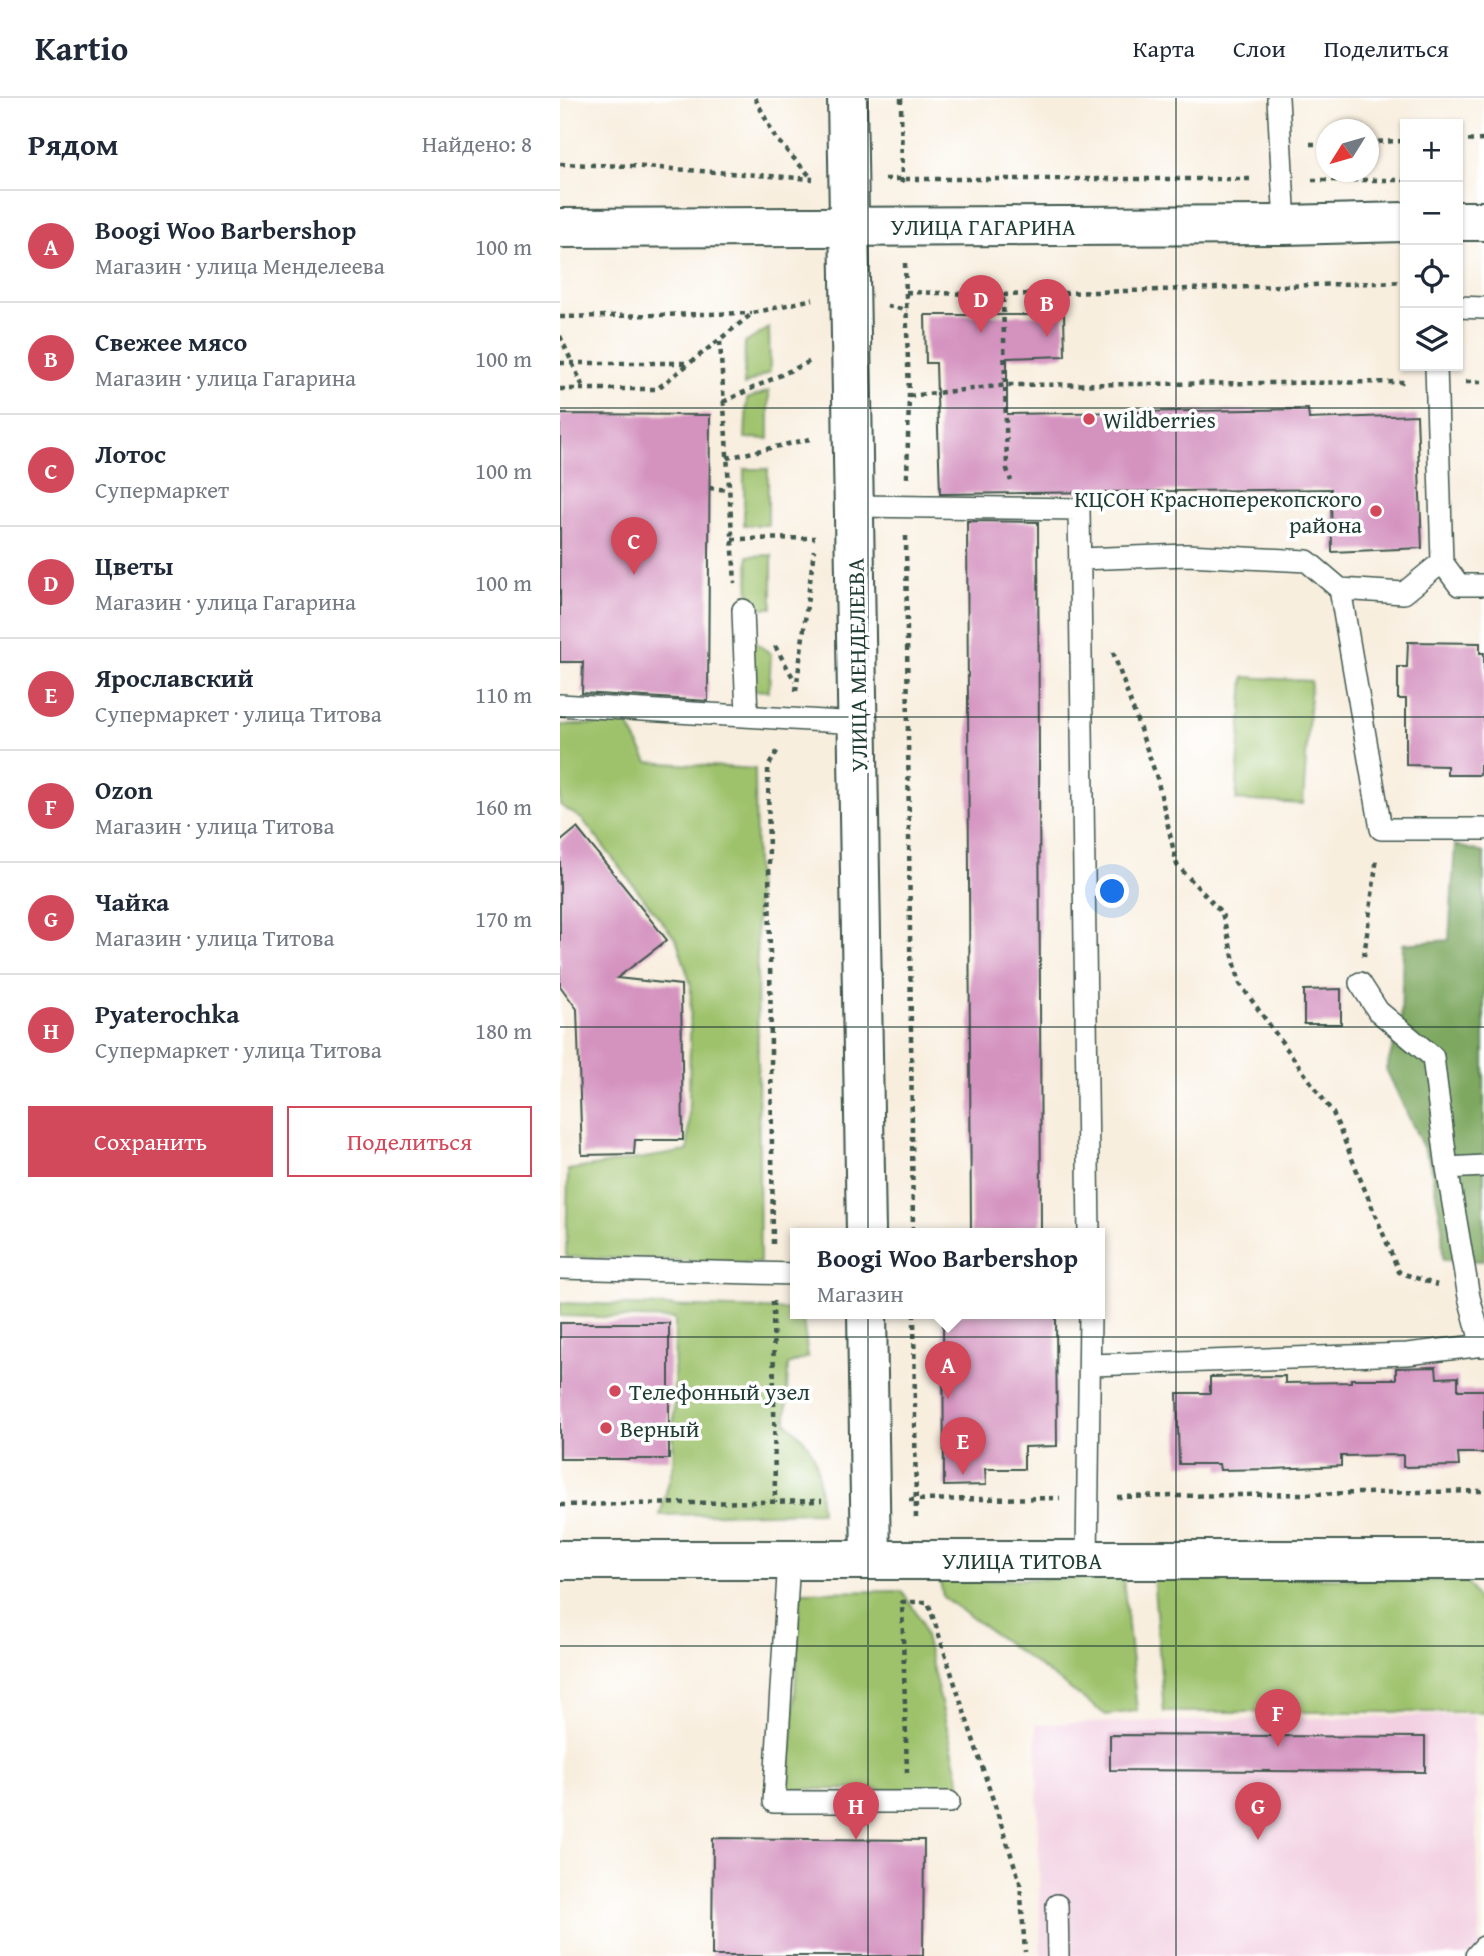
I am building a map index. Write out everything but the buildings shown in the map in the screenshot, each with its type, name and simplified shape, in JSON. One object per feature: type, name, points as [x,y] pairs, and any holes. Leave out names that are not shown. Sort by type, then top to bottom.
[{"type":"street","name":"УЛИЦА МЕНДЕЛЕЕВА","points":[[847,98],[831,179],[850,226],[866,1228]]},
{"type":"street","points":[[1463,221],[1484,221]]},
{"type":"street","name":"УЛИЦА ГАГАРИНА","points":[[560,228],[1400,222]]},
{"type":"street","points":[[867,1319],[871,1560]]},
{"type":"street","name":"УЛИЦА ТИТОВА","points":[[560,1560],[1484,1559]]},
{"type":"lane","points":[[1278,98],[1285,225]]},
{"type":"lane","points":[[1463,307],[1484,308]]},
{"type":"lane","points":[[1437,374],[1442,562],[1459,585],[1484,585]]},
{"type":"lane","points":[[855,506],[1079,509],[1089,1228]]},
{"type":"lane","points":[[1080,559],[1187,555],[1307,561],[1340,589],[1404,593],[1442,562]]},
{"type":"lane","points":[[1340,589],[1381,829],[1484,829]]},
{"type":"lane","points":[[743,610],[747,716]]},
{"type":"lane","points":[[560,705],[858,723]]},
{"type":"lane","points":[[1091,1365],[1407,1354],[1483,1345],[1469,1297],[1447,1168],[1433,1057],[1378,1011],[1360,984]]},
{"type":"lane","points":[[1447,1168],[1484,1166]]},
{"type":"lane","points":[[560,1268],[790,1274]]},
{"type":"lane","points":[[1087,1560],[1090,1319]]},
{"type":"lane","points":[[789,1560],[774,1802],[948,1802]]},
{"type":"lane","points":[[1057,1905],[1058,1956]]},
{"type":"lane","points":[[1476,1956],[1484,1947]]},
{"type":"path","points":[[755,98],[776,139],[831,179]]},
{"type":"path","points":[[901,98],[909,396],[906,507],[914,1228]]},
{"type":"path","points":[[1463,141],[1484,140]]},
{"type":"path","points":[[1379,142],[1400,141]]},
{"type":"path","points":[[560,164],[831,179],[1400,180]]},
{"type":"path","points":[[906,292],[1003,295],[1400,282]]},
{"type":"path","points":[[814,286],[814,311]]},
{"type":"path","points":[[1003,295],[1007,469],[1020,508]]},
{"type":"path","points":[[560,317],[753,313],[814,298],[852,300],[907,310]]},
{"type":"path","points":[[560,389],[657,390],[753,313]]},
{"type":"path","points":[[560,336],[584,389]]},
{"type":"path","points":[[720,340],[737,605],[766,630],[796,683]]},
{"type":"path","points":[[814,347],[814,373]]},
{"type":"path","points":[[723,402],[814,359]]},
{"type":"path","points":[[560,363],[690,363]]},
{"type":"path","points":[[909,396],[1007,385],[1437,374],[1484,382]]},
{"type":"path","points":[[814,425],[814,451]]},
{"type":"path","points":[[727,458],[814,438]]},
{"type":"path","points":[[709,488],[729,490]]},
{"type":"path","points":[[775,1502],[768,767],[795,719],[796,683],[815,525]]},
{"type":"path","points":[[732,539],[815,538]]},
{"type":"path","points":[[1111,649],[1157,778],[1177,865],[1222,912],[1240,984],[1333,1114],[1399,1272],[1469,1297]]},
{"type":"path","points":[[1360,984],[1381,829]]},
{"type":"path","points":[[914,1319],[916,1530]]},
{"type":"path","points":[[909,1500],[1484,1491]]},
{"type":"path","points":[[560,1505],[822,1501]]},
{"type":"path","points":[[908,1802],[901,1602],[928,1602],[1020,1882],[1026,1956]]},
{"type":"shaded area","points":[[1474,1715],[1480,1956],[1041,1956],[1036,1724]]},
{"type":"green space","points":[[769,328],[770,372],[744,385],[745,343]]},
{"type":"green space","points":[[769,391],[769,439],[745,438],[747,399]]},
{"type":"green space","points":[[744,469],[768,469],[768,525],[744,525]]},
{"type":"green space","points":[[772,555],[772,608],[749,608],[748,556]]},
{"type":"green space","points":[[749,637],[771,654],[769,691],[752,690]]},
{"type":"green space","points":[[1244,677],[1311,681],[1303,804],[1236,800]]},
{"type":"green space","points":[[628,724],[648,762],[755,769],[760,1263],[566,1257],[568,1170],[688,1151],[691,985],[677,941],[583,820],[560,805],[560,725]]},
{"type":"green space","points":[[1455,845],[1484,853],[1484,1261],[1443,1260],[1442,1226],[1430,1162],[1386,1069],[1401,1023],[1403,944],[1449,940]]},
{"type":"green space","points":[[560,1303],[790,1310],[790,1319],[803,1319],[808,1357],[788,1365],[786,1422],[807,1443],[816,1462],[821,1512],[660,1515],[673,1466],[675,1319],[560,1316]]},
{"type":"green space","points":[[1153,1575],[1467,1581],[1484,1610],[1484,1712],[1164,1712]]},
{"type":"green space","points":[[1123,1577],[1137,1711],[1106,1715],[943,1597],[940,1581]]},
{"type":"green space","points":[[902,1591],[921,1620],[962,1790],[789,1789],[801,1592]]},
{"type":"place","name":"Цветы","points":[[981,333]]},
{"type":"place","name":"Свежее мясо","points":[[1047,337]]},
{"type":"place","name":"Wildberries","points":[[1089,419]]},
{"type":"place","name":"КЦСОН Красноперекопского района","points":[[1376,511]]},
{"type":"place","name":"Лотос","points":[[634,575]]},
{"type":"place","name":"Телефонный узел","points":[[615,1391]]},
{"type":"place","name":"Boogi Woo Barbershop","points":[[948,1399]]},
{"type":"place","name":"Верный","points":[[606,1428]]},
{"type":"place","name":"Ярославский","points":[[963,1475]]},
{"type":"place","name":"Ozon","points":[[1278,1747]]},
{"type":"place","name":"Pyaterochka","points":[[856,1840]]},
{"type":"place","name":"Чайка","points":[[1258,1840]]}]
